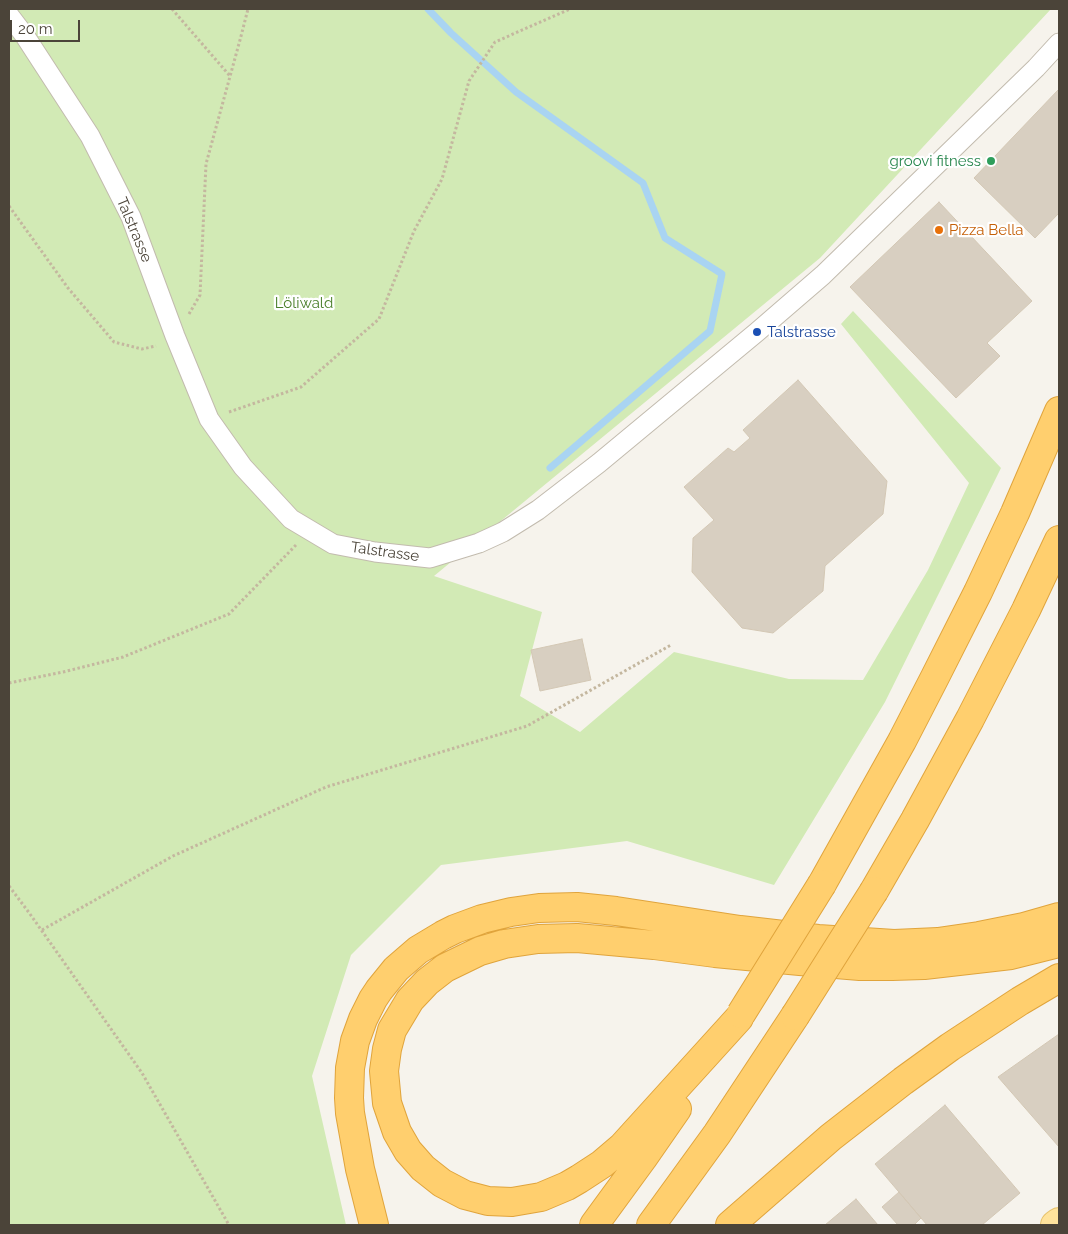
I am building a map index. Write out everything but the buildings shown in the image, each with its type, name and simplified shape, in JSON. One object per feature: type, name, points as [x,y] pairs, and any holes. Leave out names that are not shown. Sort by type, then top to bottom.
[{"type":"highway","points":[[594,1225],[643,1158],[740,1016],[822,884],[902,741],[935,677],[982,583],[1059,411]]},
{"type":"highway","points":[[651,1225],[717,1134],[874,891],[970,718],[1026,610],[1059,540]]},
{"type":"highway","points":[[374,1225],[360,1169],[350,1113],[350,1068],[355,1041],[373,999],[396,969],[418,950],[456,929],[482,919],[511,912],[539,908],[577,907],[740,930],[818,939],[894,944],[938,942],[978,936],[1024,927],[1059,917]]},
{"type":"highway","points":[[740,1016],[622,1147],[584,1176],[567,1186],[541,1197],[512,1202],[488,1201],[465,1195],[442,1184],[423,1168],[408,1151],[397,1132],[386,1103],[384,1071],[387,1049],[392,1030],[410,1000],[426,982],[445,968],[480,951],[504,944],[538,939],[577,938],[800,961],[860,966],[892,966],[932,964],[1011,955],[1059,943]]},
{"type":"highway","points":[[730,1225],[831,1137],[903,1081],[950,1047],[1059,978]]},
{"type":"main road","points":[[1055,1225],[1059,1222]]},
{"type":"street","name":"Talstrasse","points":[[9,15],[25,36],[90,136],[132,217],[175,336],[209,419],[242,467],[291,519],[333,544],[375,552],[430,558],[479,543],[503,532],[538,510],[599,463],[735,351],[823,275],[1036,68],[1059,43]]},
{"type":"path","points":[[172,9],[230,76]]},
{"type":"path","points":[[9,206],[68,288],[114,342],[142,349],[170,343],[200,295],[206,164],[248,9]]},
{"type":"path","points":[[209,419],[301,387],[379,319],[414,232],[442,179],[469,81],[495,42],[570,9]]},
{"type":"path","points":[[9,683],[123,657],[229,614],[310,530]]},
{"type":"path","points":[[42,930],[182,852],[326,787],[527,726],[671,645]]},
{"type":"path","points":[[9,886],[142,1073],[229,1225]]},
{"type":"green space","name":"Löliwald","points":[[9,9],[1051,9],[820,258],[434,576],[542,612],[520,696],[580,732],[674,652],[789,679],[863,680],[928,570],[969,483],[841,324],[853,311],[1001,468],[885,702],[774,885],[627,841],[441,865],[351,955],[312,1076],[346,1225],[9,1225]]},
{"type":"waterway","points":[[428,9],[451,33],[516,92],[643,183],[665,238],[722,274],[710,331],[550,468]]},
{"type":"place","name":"groovi fitness","points":[[991,161]]},
{"type":"place","name":"Pizza Bella","points":[[939,230]]},
{"type":"place","name":"Talstrasse","points":[[757,332]]}]
